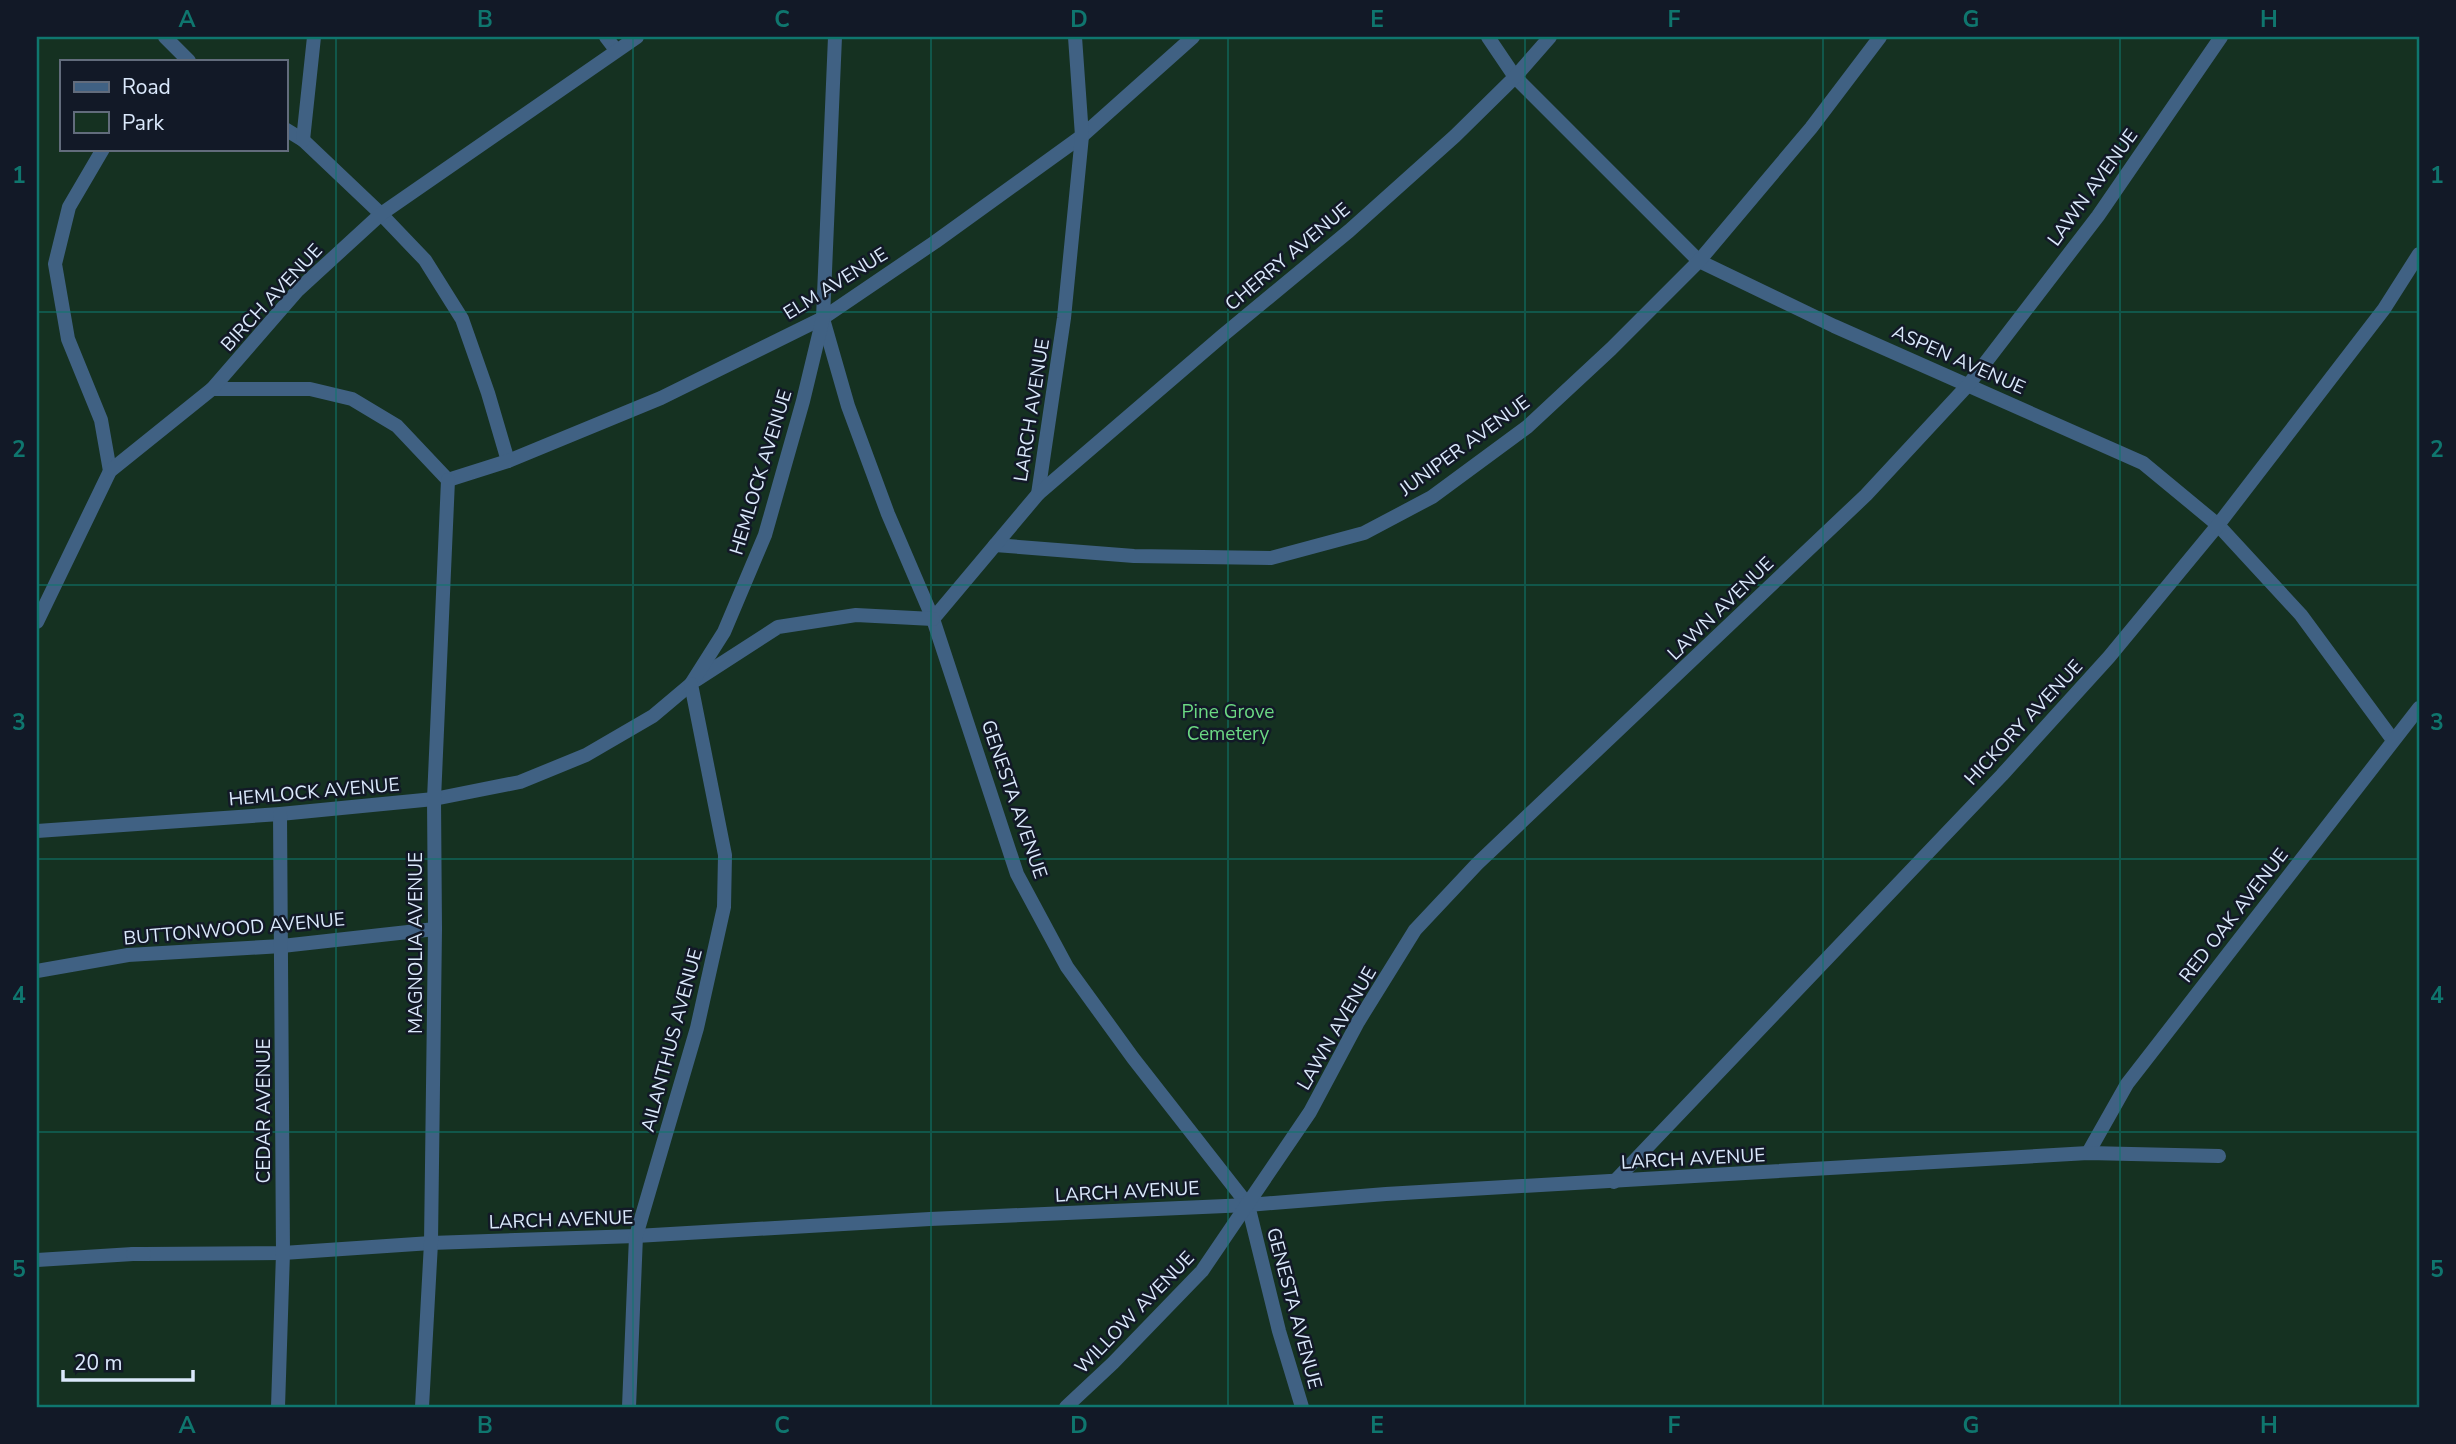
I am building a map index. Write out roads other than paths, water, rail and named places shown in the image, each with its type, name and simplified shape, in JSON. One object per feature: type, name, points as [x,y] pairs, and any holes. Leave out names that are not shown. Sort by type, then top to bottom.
[{"type":"lane","points":[[165,37],[173,56]]},
{"type":"lane","points":[[303,140],[314,37]]},
{"type":"lane","points":[[606,37],[616,50]]},
{"type":"lane","name":"BIRCH AVENUE","points":[[37,622],[110,471],[212,389],[298,290],[381,214],[637,37]]},
{"type":"lane","name":"HEMLOCK AVENUE","points":[[37,831],[280,814],[434,799],[520,782],[586,755],[653,716],[691,684],[724,632],[765,534],[803,401],[823,318],[835,37]]},
{"type":"lane","name":"LARCH AVENUE","points":[[933,619],[1038,494],[1064,318],[1082,136],[1075,37]]},
{"type":"lane","name":"ELM AVENUE","points":[[448,480],[508,461],[661,398],[823,318],[935,242],[1082,136],[1193,37]]},
{"type":"lane","name":"ASPEN AVENUE","points":[[1488,37],[1515,77],[1699,261],[1834,326],[2143,463],[2218,525],[2301,615],[2393,740]]},
{"type":"lane","name":"CHERRY AVENUE","points":[[1038,494],[1349,231],[1455,136],[1515,77],[1550,37]]},
{"type":"lane","name":"JUNIPER AVENUE","points":[[995,545],[1134,556],[1271,558],[1364,533],[1432,497],[1527,427],[1611,349],[1699,261],[1811,128],[1880,37]]},
{"type":"lane","name":"LAWN AVENUE","points":[[1248,1205],[1310,1112],[1358,1022],[1415,930],[1477,864],[1866,495],[1969,384],[2098,216],[2221,37]]},
{"type":"lane","points":[[287,130],[303,140],[425,260],[462,319],[508,461]]},
{"type":"lane","points":[[102,150],[69,207],[55,264],[68,339],[101,420],[110,471]]},
{"type":"lane","name":"HICKORY AVENUE","points":[[1614,1182],[2011,765],[2109,657],[2218,525],[2384,309],[2419,254]]},
{"type":"lane","name":"GENESTA AVENUE","points":[[823,318],[848,406],[888,514],[933,619],[1017,874],[1067,967],[1133,1058],[1248,1205],[1279,1331],[1302,1407]]},
{"type":"lane","points":[[212,389],[310,389],[352,399],[397,425],[448,480]]},
{"type":"lane","name":"MAGNOLIA AVENUE","points":[[422,1407],[431,1243],[434,799],[448,480]]},
{"type":"lane","points":[[691,684],[778,627],[856,615],[933,619]]},
{"type":"lane","name":"AILANTHUS AVENUE","points":[[629,1407],[636,1236],[697,1028],[724,907],[725,855],[691,684]]},
{"type":"lane","name":"RED OAK AVENUE","points":[[2088,1153],[2127,1084],[2419,708]]},
{"type":"lane","name":"CEDAR AVENUE","points":[[278,1407],[283,1253],[280,814]]},
{"type":"lane","name":"BUTTONWOOD AVENUE","points":[[37,971],[128,955],[282,946],[435,929]]},
{"type":"lane","name":"LARCH AVENUE","points":[[37,1261],[138,1254],[283,1253],[431,1243],[636,1236],[930,1219],[1248,1205],[1386,1194],[2088,1153],[2219,1156]]},
{"type":"lane","name":"WILLOW AVENUE","points":[[1066,1407],[1113,1363],[1202,1271],[1248,1205]]},
{"type":"park label","name":"Pine Grove Cemetery","points":[[1228,722]]}]
